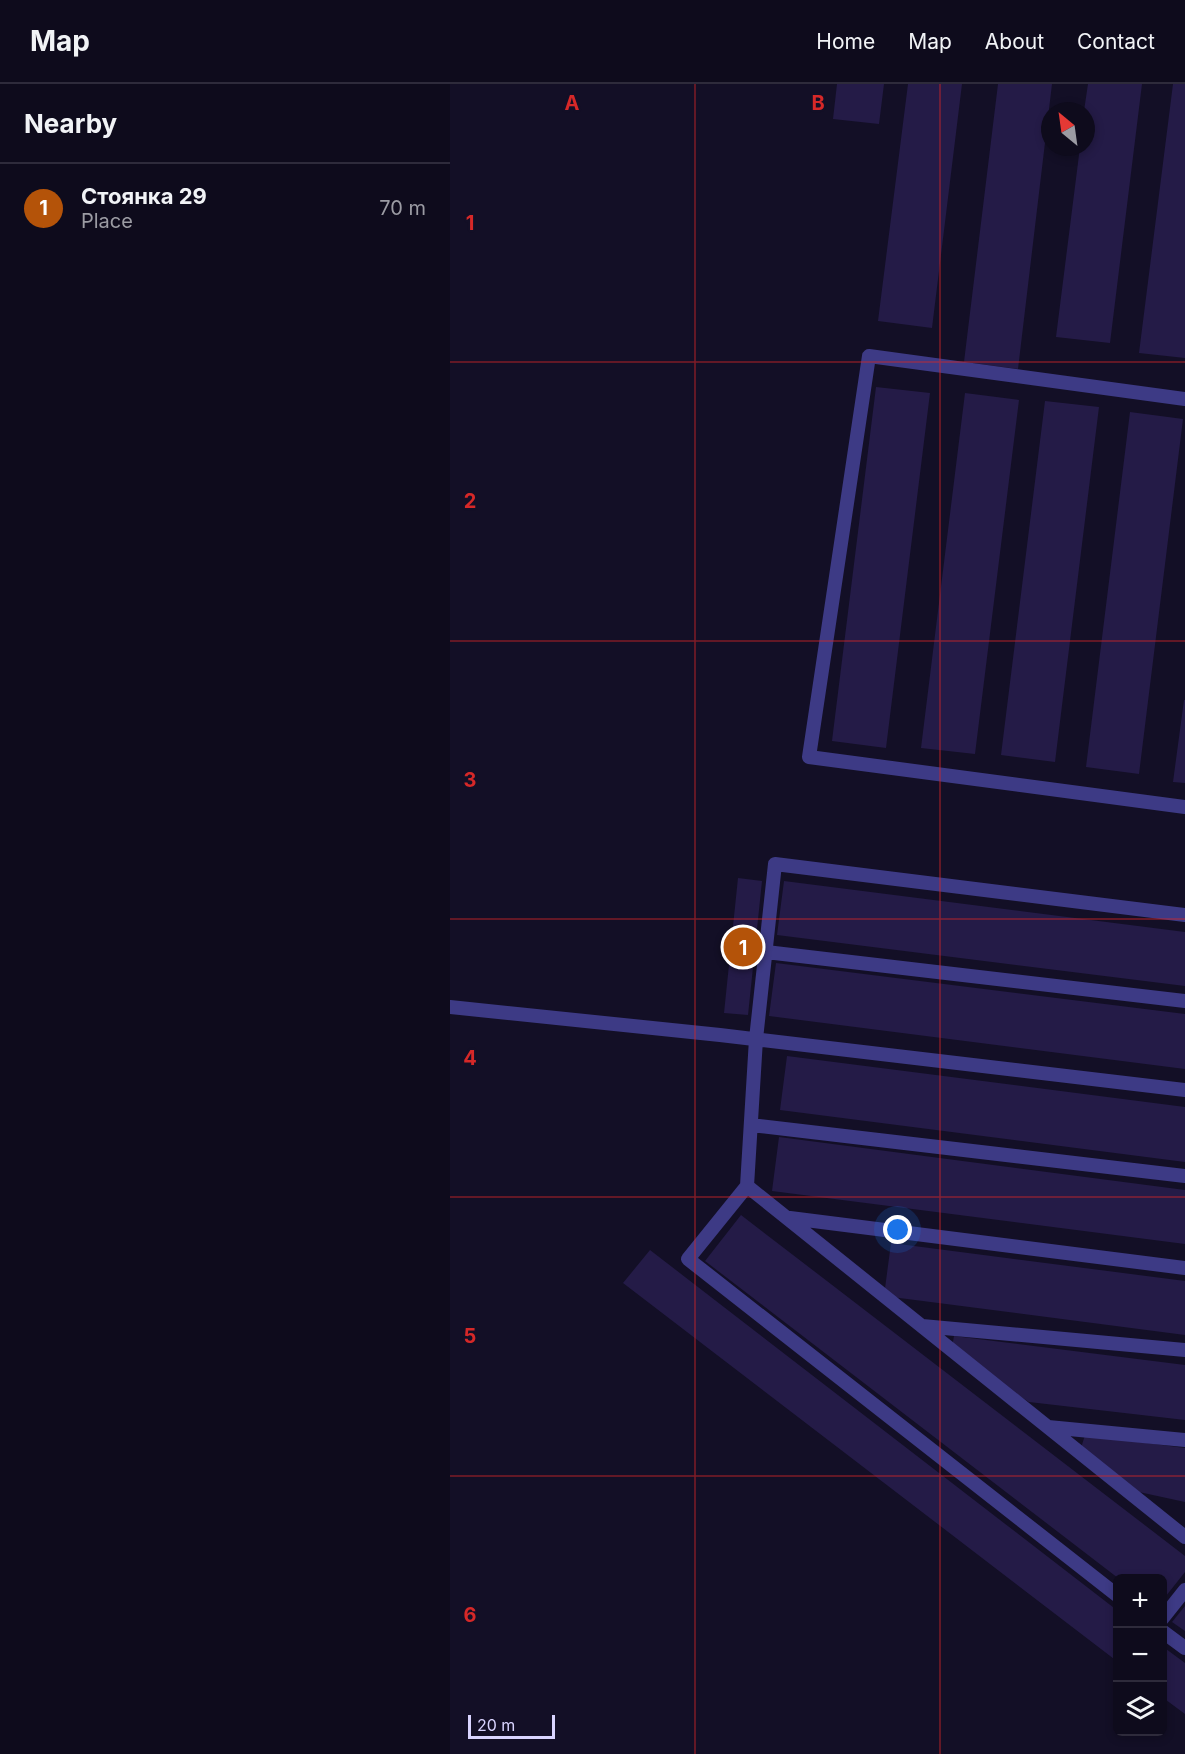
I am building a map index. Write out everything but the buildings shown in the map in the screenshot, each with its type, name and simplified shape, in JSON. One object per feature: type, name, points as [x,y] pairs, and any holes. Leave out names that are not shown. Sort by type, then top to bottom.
[{"type":"lane","points":[[1185,399],[869,356],[809,757],[1185,807]]},
{"type":"lane","points":[[1113,1592],[688,1259],[747,1186],[756,1039],[776,864],[1185,915]]},
{"type":"lane","points":[[766,952],[1185,1001]]},
{"type":"lane","points":[[450,1007],[756,1039],[1185,1090]]},
{"type":"lane","points":[[751,1125],[1185,1176]]},
{"type":"lane","points":[[747,1186],[1048,1427],[1179,1527],[1185,1537]]},
{"type":"lane","points":[[788,1218],[1185,1268]]},
{"type":"lane","points":[[922,1326],[1185,1350]]},
{"type":"lane","points":[[1048,1427],[1185,1440]]},
{"type":"lane","points":[[1167,1613],[1185,1590]]},
{"type":"lane","points":[[1167,1635],[1185,1648]]},
{"type":"place","name":"Стоянка 29","points":[[743,947]]}]
